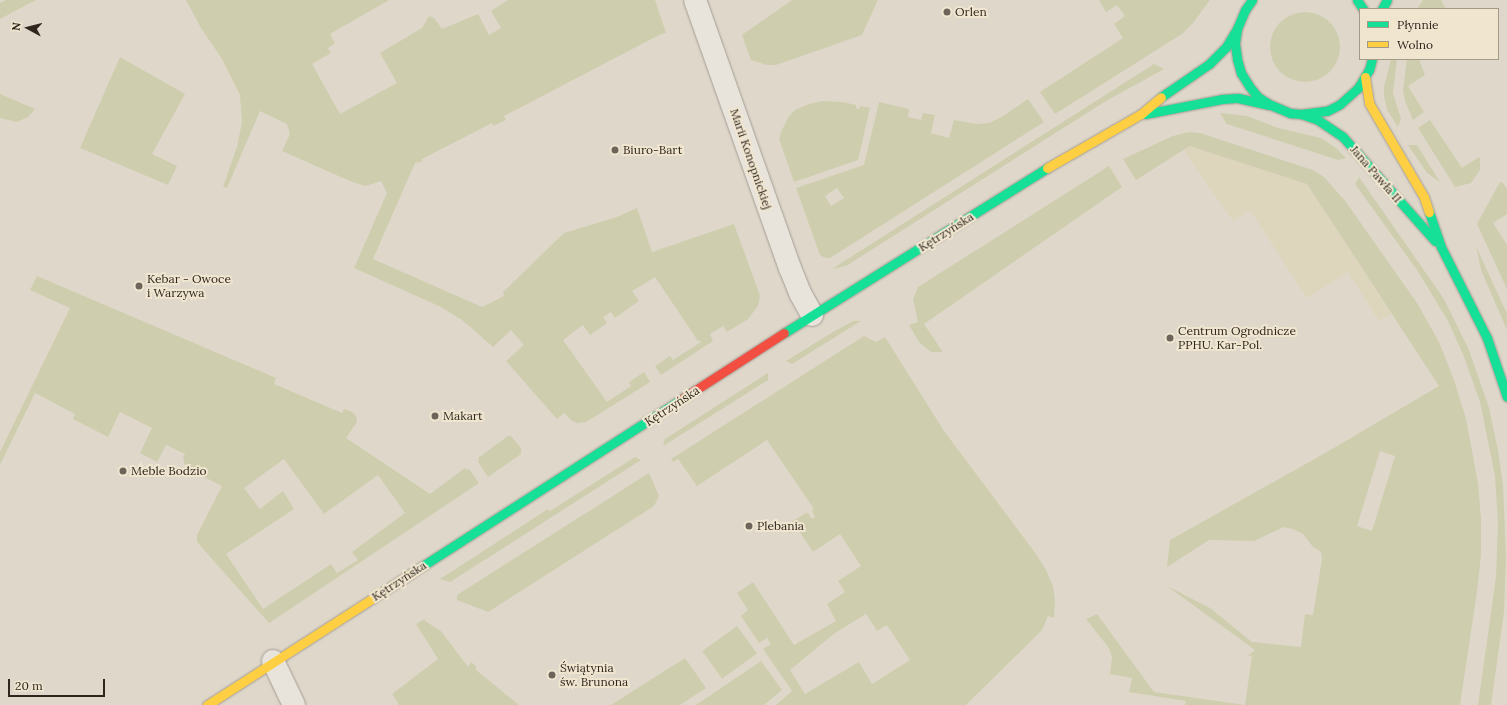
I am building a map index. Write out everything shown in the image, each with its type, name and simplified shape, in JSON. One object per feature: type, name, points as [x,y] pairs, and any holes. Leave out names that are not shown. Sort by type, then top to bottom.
[{"type":"street","name":"Marii Konopnickiej","points":[[695,0],[790,268],[800,293],[812,315]]},
{"type":"street","points":[[1252,0],[1245,10],[1237,30],[1235,44],[1236,59],[1241,73],[1258,97],[1271,105],[1290,113],[1301,114],[1327,111],[1349,98],[1365,77],[1372,60]]},
{"type":"street","name":"Kętrzyńska","points":[[207,705],[273,661],[812,315],[1070,154],[1142,114],[1163,96],[1219,55],[1237,30]]},
{"type":"street","name":"Jana Pawła II","points":[[1365,77],[1369,103],[1424,197],[1441,247],[1484,331],[1497,364],[1507,397]]},
{"type":"street","name":"Kętrzyńska","points":[[1142,114],[1222,99],[1238,98],[1271,105]]},
{"type":"street","name":"Jana Pawła II","points":[[1301,114],[1318,120],[1343,137],[1441,247]]},
{"type":"street","points":[[273,661],[294,705]]},
{"type":"shaded area","points":[[1190,146],[1307,184],[1391,314],[1379,321],[1348,272],[1307,298],[1250,210],[1233,221],[1184,151]]},
{"type":"green space","points":[[6,0],[36,0],[0,19],[0,3]]},
{"type":"green space","points":[[186,0],[389,0],[330,34],[335,43],[328,48],[331,53],[312,64],[340,114],[397,83],[380,53],[422,28],[429,16],[434,18],[442,29],[478,14],[489,35],[501,28],[491,11],[508,0],[655,0],[666,33],[661,34],[504,116],[506,120],[493,126],[492,123],[422,159],[421,163],[415,163],[373,259],[482,307],[504,296],[503,292],[564,233],[617,217],[637,208],[652,252],[734,224],[760,296],[758,306],[748,319],[727,332],[723,326],[710,334],[713,341],[661,375],[655,366],[670,356],[673,360],[701,342],[699,340],[698,341],[655,277],[632,291],[639,301],[615,318],[611,312],[603,317],[607,323],[590,335],[583,325],[563,340],[607,402],[631,386],[629,382],[644,372],[650,382],[586,422],[577,423],[572,421],[564,413],[557,419],[506,361],[524,345],[511,330],[493,347],[462,320],[441,307],[354,268],[387,193],[381,181],[366,186],[352,182],[282,151],[290,134],[287,124],[260,111],[227,188],[223,187],[237,147],[242,122],[240,95],[222,59],[201,28]]},
{"type":"green space","points":[[792,0],[878,0],[862,35],[776,65],[767,65],[751,60],[742,35]]},
{"type":"green space","points":[[1099,0],[1210,0],[1193,23],[1182,34],[1055,114],[1040,92],[1123,38],[1114,24],[1125,16],[1117,5],[1106,12]]},
{"type":"green space","points":[[1423,0],[1441,0],[1445,8],[1418,8]]},
{"type":"green space","points":[[1305,12],[1318,15],[1330,22],[1337,34],[1340,47],[1337,60],[1330,72],[1318,79],[1305,82],[1292,79],[1280,72],[1273,60],[1270,47],[1273,34],[1280,22],[1292,15]]},
{"type":"green space","points":[[120,57],[185,94],[152,154],[177,166],[168,185],[80,148]]},
{"type":"green space","points":[[1391,60],[1397,60],[1393,93],[1401,119],[1398,127],[1387,110],[1384,87]]},
{"type":"green space","points":[[1407,60],[1419,60],[1425,75],[1408,86],[1424,112],[1413,120],[1405,101],[1403,90]]},
{"type":"green space","points":[[1154,64],[1164,69],[1106,101],[846,266],[832,269]]},
{"type":"green space","points":[[0,94],[35,109],[28,117],[17,122],[0,118]]},
{"type":"green space","points":[[1028,99],[1044,122],[830,258],[825,258],[820,255],[796,188],[864,165],[879,102],[909,109],[908,117],[921,120],[923,113],[935,115],[931,133],[949,138],[954,120],[976,124],[989,123],[1000,118]],"holes":[[[837,188],[844,198],[831,206],[825,196]]]},
{"type":"green space","points":[[823,101],[842,102],[856,105],[856,108],[859,109],[860,106],[870,108],[858,160],[794,182],[779,139],[782,130],[789,116],[795,110],[809,104]]},
{"type":"green space","points":[[1220,113],[1247,116],[1278,128],[1321,138],[1336,148],[1346,158],[1338,160],[1227,124]]},
{"type":"green space","points":[[1430,120],[1462,168],[1479,157],[1480,170],[1471,183],[1455,187],[1418,128]]},
{"type":"green space","points":[[1189,132],[1200,133],[1313,170],[1324,177],[1346,202],[1417,303],[1439,342],[1454,380],[1466,419],[1478,483],[1481,519],[1481,555],[1477,592],[1460,705],[1245,705],[1252,656],[1248,656],[1255,650],[1167,586],[1210,608],[1252,642],[1301,647],[1305,614],[1313,615],[1322,559],[1321,552],[1313,547],[1303,534],[1293,529],[1284,527],[1254,541],[1209,540],[1167,567],[1170,540],[1327,452],[1439,386],[1307,184],[1190,146],[1136,180],[1123,159],[1173,136]],"holes":[[[1380,451],[1395,456],[1372,531],[1357,526]]]},
{"type":"green space","points":[[1408,145],[1417,145],[1440,182],[1427,173]]},
{"type":"green space","points":[[1109,166],[1122,187],[924,324],[943,352],[931,352],[919,342],[909,325],[918,322],[913,299],[918,287]]},
{"type":"green space","points":[[1359,177],[1444,299],[1469,350],[1489,408],[1498,450],[1503,486],[1506,557],[1504,612],[1491,705],[1478,705],[1496,577],[1498,523],[1495,476],[1480,402],[1463,354],[1448,321],[1417,270],[1355,184]]},
{"type":"green space","points":[[1500,182],[1503,183],[1507,189],[1507,214],[1493,223],[1507,245],[1507,289],[1477,224]]},
{"type":"green space","points":[[1476,246],[1507,314],[1507,330],[1481,270]]},
{"type":"green space","points":[[37,276],[276,378],[274,384],[342,413],[344,409],[352,412],[356,416],[357,422],[346,438],[430,494],[465,468],[466,470],[469,469],[479,483],[269,623],[197,542],[197,535],[222,486],[186,468],[183,458],[185,454],[166,445],[157,462],[140,453],[152,428],[120,412],[108,437],[73,419],[75,414],[35,393],[0,465],[0,452],[70,308],[30,290]],"holes":[[[284,459],[324,514],[378,475],[405,513],[352,552],[358,560],[337,573],[331,564],[263,609],[226,554],[294,509],[283,491],[260,509],[244,488]]]},
{"type":"green space","points":[[853,321],[861,321],[792,364],[786,361],[833,332]]},
{"type":"green space","points":[[864,336],[876,342],[885,337],[944,431],[1036,554],[1046,570],[1053,586],[1055,600],[1054,618],[1048,616],[1042,630],[966,705],[776,705],[792,691],[763,649],[771,644],[767,638],[759,643],[741,616],[748,610],[737,593],[753,582],[794,645],[836,621],[827,604],[845,592],[838,581],[861,566],[840,534],[813,552],[797,528],[789,534],[791,522],[806,513],[808,513],[812,519],[815,517],[812,511],[814,509],[767,440],[697,486],[678,459],[673,462],[671,459]],"holes":[[[866,614],[877,631],[887,625],[910,660],[872,684],[859,662],[805,694],[790,670],[835,633]]]},
{"type":"green space","points":[[768,373],[768,380],[663,446],[665,439]]},
{"type":"green space","points":[[508,436],[511,436],[521,448],[521,454],[488,477],[478,462],[478,458]]},
{"type":"green space","points":[[635,457],[641,460],[450,582],[440,579],[548,509],[550,511]]},
{"type":"green space","points":[[649,473],[659,496],[654,506],[488,612],[457,600],[457,595]]},
{"type":"green space","points":[[1097,614],[1154,692],[1245,705],[1185,705],[1186,701],[1129,692],[1132,678],[1110,674],[1112,657],[1109,648],[1086,619]]},
{"type":"green space","points":[[425,619],[425,621],[441,631],[468,667],[471,662],[476,666],[476,670],[519,705],[399,705],[392,694],[438,659],[416,624]]},
{"type":"green space","points":[[737,626],[757,654],[722,679],[702,651]]},
{"type":"green space","points":[[685,658],[706,688],[680,705],[611,705]]},
{"type":"green space","points":[[761,661],[782,690],[764,705],[696,705]]},
{"type":"traffic: fast","points":[[1252,0],[1245,10],[1237,29],[1235,44],[1237,59],[1241,73],[1249,86],[1258,97],[1271,105],[1290,113],[1301,114],[1327,111],[1339,105],[1358,88],[1369,70],[1372,60]]},
{"type":"traffic: fast","points":[[1357,0],[1362,8]]},
{"type":"traffic: fast","points":[[1383,8],[1387,0]]},
{"type":"traffic: fast","points":[[1161,97],[1209,64],[1226,47],[1237,29]]},
{"type":"traffic: fast","points":[[1145,114],[1222,99],[1238,98],[1268,105]]},
{"type":"traffic: fast","points":[[1301,114],[1318,120],[1343,137],[1435,241]]},
{"type":"traffic: fast","points":[[784,333],[1047,168]]},
{"type":"traffic: fast","points":[[1429,212],[1441,247],[1487,338],[1507,397]]},
{"type":"traffic: fast","points":[[410,574],[683,398]]},
{"type":"traffic: slow","points":[[1365,77],[1369,103],[1424,197],[1429,212]]},
{"type":"traffic: slow","points":[[1047,168],[1141,114],[1161,97]]},
{"type":"traffic: slow","points":[[207,705],[410,574]]},
{"type":"traffic: jam","points":[[683,398],[784,333]]},
{"type":"place","name":"Orlen","points":[[947,12]]},
{"type":"place","name":"Biuro-Bart","points":[[615,150]]},
{"type":"place","name":"Kebar - Owoce i Warzywa","points":[[139,286]]},
{"type":"place","name":"Centrum Ogrodnicze PPHU. Kar-Pol.","points":[[1170,338]]},
{"type":"place","name":"Makart","points":[[435,416]]},
{"type":"place","name":"Meble Bodzio","points":[[123,471]]},
{"type":"place","name":"Plebania","points":[[749,526]]},
{"type":"place","name":"Świątynia św. Brunona","points":[[552,675]]}]
